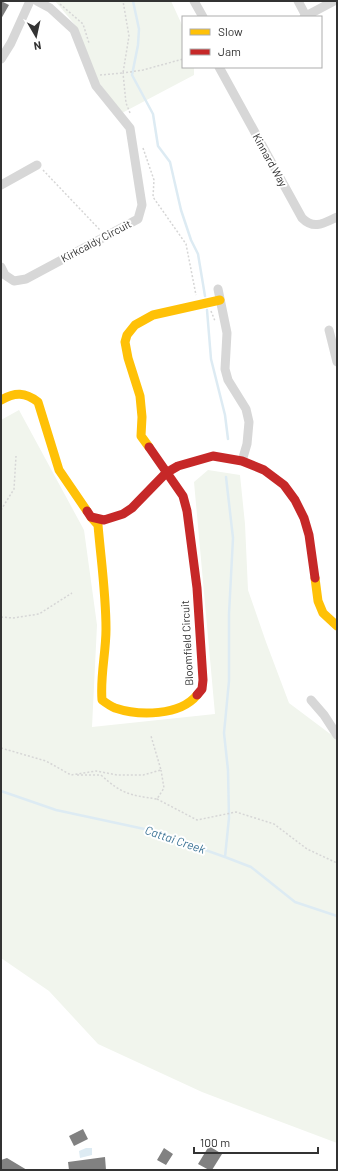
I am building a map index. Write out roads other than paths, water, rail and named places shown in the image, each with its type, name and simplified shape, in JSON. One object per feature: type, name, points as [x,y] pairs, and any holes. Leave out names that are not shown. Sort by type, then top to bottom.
[{"type":"street","points":[[1,59],[11,43],[30,1]]},
{"type":"street","name":"Kirkcaldy Circuit","points":[[1,267],[5,275],[14,281],[26,279],[138,219],[142,204],[130,128],[96,86],[74,30],[50,8],[37,1]]},
{"type":"street","points":[[194,1],[202,16]]},
{"type":"street","points":[[298,1],[305,16],[334,1]]},
{"type":"street","name":"Kinnard Way","points":[[220,68],[302,218],[312,225],[319,225],[337,216]]},
{"type":"street","points":[[1,185],[38,165]]},
{"type":"street","points":[[218,289],[227,333],[225,369],[228,380],[246,409],[249,422],[247,444],[242,461]]},
{"type":"street","points":[[166,473],[141,436],[142,417],[140,396],[128,358],[125,342],[130,330],[135,325],[153,315],[220,300]]},
{"type":"street","points":[[329,330],[337,362]]},
{"type":"street","points":[[1,400],[5,397],[23,392],[38,402],[59,470],[91,517],[104,520],[123,514],[132,508],[166,473],[178,466],[213,456],[242,461],[264,470],[284,485],[295,500],[304,518],[309,535],[318,601],[323,613],[337,626]]},
{"type":"street","name":"Bloomfield Circuit","points":[[91,517],[98,525],[106,602],[106,634],[101,687],[102,700],[114,708],[132,711],[165,712],[184,706],[193,701],[201,691],[203,680],[197,588],[187,511],[183,496],[166,473]]},
{"type":"street","points":[[311,700],[324,715],[337,734]]},
{"type":"waterway","points":[[133,1],[139,29],[138,45],[132,75],[153,114],[158,146],[170,162],[181,210],[191,240],[198,254],[205,296]]},
{"type":"waterway","points":[[207,310],[211,359],[225,415],[228,439]]},
{"type":"waterway","points":[[225,857],[229,818],[228,770],[224,733],[229,681],[229,614],[233,538],[226,477]]},
{"type":"waterway","name":"Cattai Creek","points":[[1,791],[56,810],[149,830],[225,857],[251,867],[295,902],[337,916]]}]
